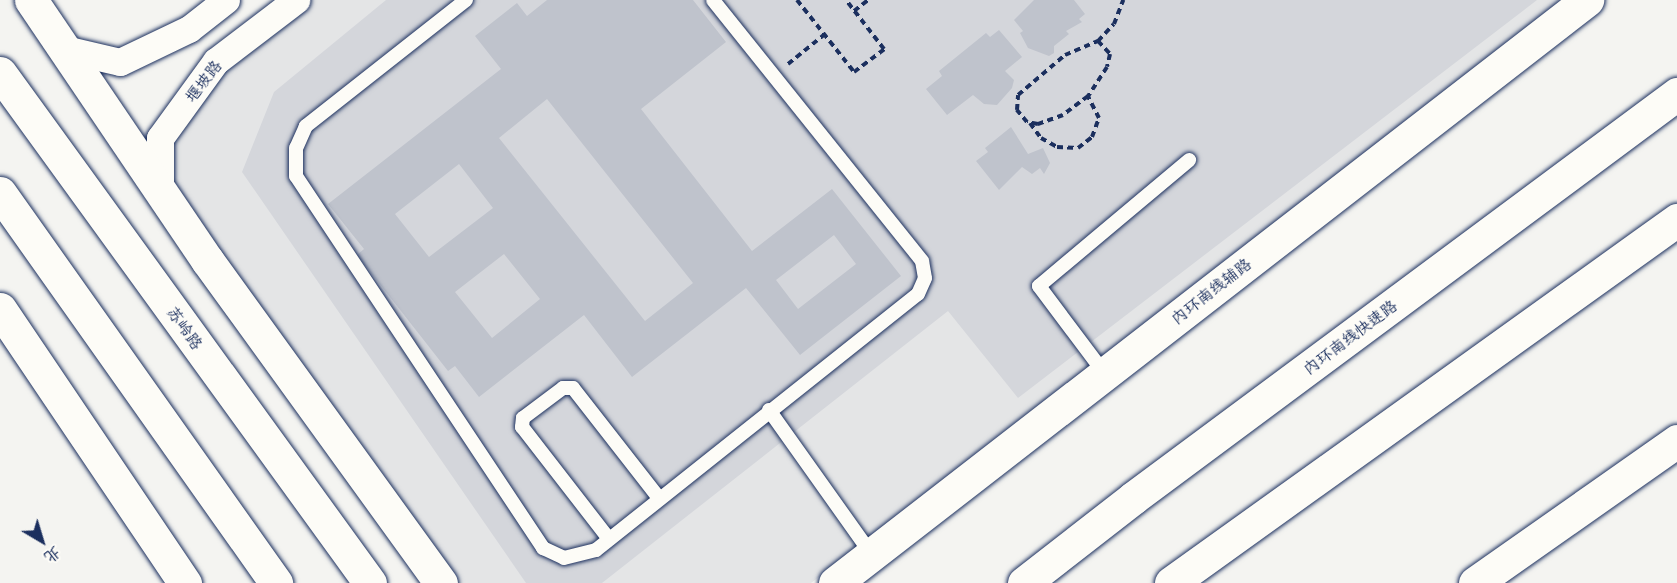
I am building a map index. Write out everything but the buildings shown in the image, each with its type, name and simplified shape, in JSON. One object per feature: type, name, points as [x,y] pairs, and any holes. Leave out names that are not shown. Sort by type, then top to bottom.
[{"type":"main road","points":[[30,0],[160,191],[441,583]]},
{"type":"main road","name":"内环南线辅路","points":[[835,583],[1587,0]]},
{"type":"main road","name":"苏岭路","points":[[0,73],[370,583]]},
{"type":"main road","name":"内环南线快速路","points":[[1024,583],[1133,498],[1677,94]]},
{"type":"main road","points":[[0,193],[276,583]]},
{"type":"main road","points":[[1171,583],[1677,220]]},
{"type":"main road","points":[[0,309],[185,583]]},
{"type":"main road","points":[[1475,583],[1677,441]]},
{"type":"street","points":[[64,49],[120,62],[189,29],[226,0]]},
{"type":"street","name":"堰坡路","points":[[160,191],[160,138],[216,61],[296,0]]},
{"type":"lane","points":[[466,0],[306,126],[296,148],[296,176],[543,548],[564,558],[596,550],[918,294],[925,278],[922,261],[713,0]]},
{"type":"lane","points":[[1105,374],[1039,286],[1189,160]]},
{"type":"lane","points":[[609,539],[522,427],[523,418],[563,388],[573,388],[660,498]]},
{"type":"lane","points":[[769,411],[872,555]]},
{"type":"path","points":[[798,0],[854,72],[884,48],[846,0]]},
{"type":"path","points":[[854,11],[868,0]]},
{"type":"path","points":[[1088,96],[1099,118],[1092,137],[1078,148],[1057,147],[1041,138],[1017,110],[1018,95],[1065,55],[1098,41],[1114,24],[1123,0]]},
{"type":"path","points":[[774,76],[825,34]]},
{"type":"path","points":[[1030,123],[1038,124],[1063,115],[1088,96],[1107,67],[1110,54],[1098,41]]},
{"type":"shaded area","points":[[296,0],[1565,0],[811,583],[441,583],[160,191],[160,138],[216,61]]},
{"type":"shaded area","points":[[386,0],[1537,0],[1018,398],[948,311],[602,583],[526,583],[242,172],[274,92]]}]
